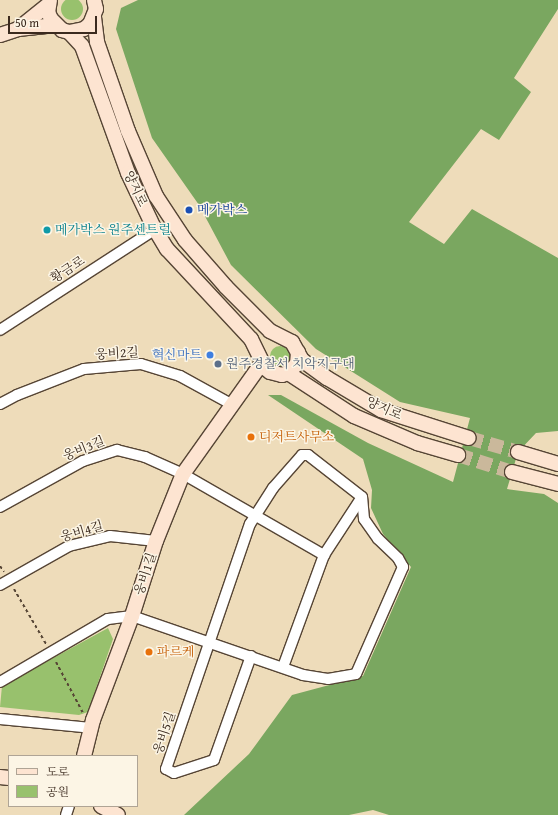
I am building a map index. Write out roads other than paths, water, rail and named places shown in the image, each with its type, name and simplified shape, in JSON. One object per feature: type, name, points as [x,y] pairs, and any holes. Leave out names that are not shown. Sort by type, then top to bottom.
[{"type":"street","points":[[49,2],[51,20],[56,26],[69,32],[84,29],[97,7]]},
{"type":"street","points":[[18,30],[49,2]]},
{"type":"street","name":"양지로","points":[[97,7],[96,42],[139,158],[170,219],[226,287],[276,334]]},
{"type":"street","points":[[0,35],[18,30],[56,26]]},
{"type":"street","name":"양지로","points":[[69,32],[82,46],[128,173],[153,226],[167,249],[231,318],[263,360]]},
{"type":"street","points":[[128,173],[128,187],[162,251],[210,304],[231,318]]},
{"type":"street","name":"황금로","points":[[0,330],[151,232]]},
{"type":"street","points":[[276,334],[292,342],[298,352],[294,376],[276,375],[263,360],[265,345],[276,334]]},
{"type":"street","name":"양지로","points":[[298,352],[307,364],[381,410],[469,438]]},
{"type":"street","name":"웅비1길","points":[[84,755],[91,728],[132,616],[156,541],[183,474],[218,422],[234,404],[263,360]]},
{"type":"street","name":"웅비2길","points":[[0,404],[17,395],[84,369],[141,364],[180,376],[234,404]]},
{"type":"street","name":"양지로","points":[[294,376],[354,416],[417,443],[458,455]]},
{"type":"street","name":"웅비3길","points":[[0,507],[83,461],[117,450],[145,458],[183,474]]},
{"type":"street","points":[[518,452],[558,464]]},
{"type":"street","name":"웅비5길","points":[[251,656],[214,760],[174,773],[166,769],[208,643],[254,515],[273,488],[302,455],[308,455],[362,498]]},
{"type":"street","points":[[512,472],[558,484]]},
{"type":"street","points":[[183,474],[324,555]]},
{"type":"street","points":[[283,667],[324,555],[362,498]]},
{"type":"street","points":[[0,682],[108,619],[132,616],[303,675],[328,679],[356,674],[403,567],[398,558],[378,539],[364,519],[362,498]]},
{"type":"street","name":"웅비4길","points":[[0,585],[69,546],[110,536],[156,541]]},
{"type":"street","points":[[2,718],[91,728]]},
{"type":"street","points":[[103,807],[118,815]]},
{"type":"tunnel","points":[[469,438],[518,452]]},
{"type":"tunnel","points":[[458,455],[512,472]]},
{"type":"place","name":"메가박스","points":[[189,210]]},
{"type":"place","name":"메가박스 원주센트럴","points":[[47,230]]},
{"type":"place","name":"혁신마트","points":[[210,355]]},
{"type":"place","name":"원주경찰서 치악지구대","points":[[218,364]]},
{"type":"place","name":"디저트사무소","points":[[251,437]]},
{"type":"place","name":"파르케","points":[[149,652]]}]
